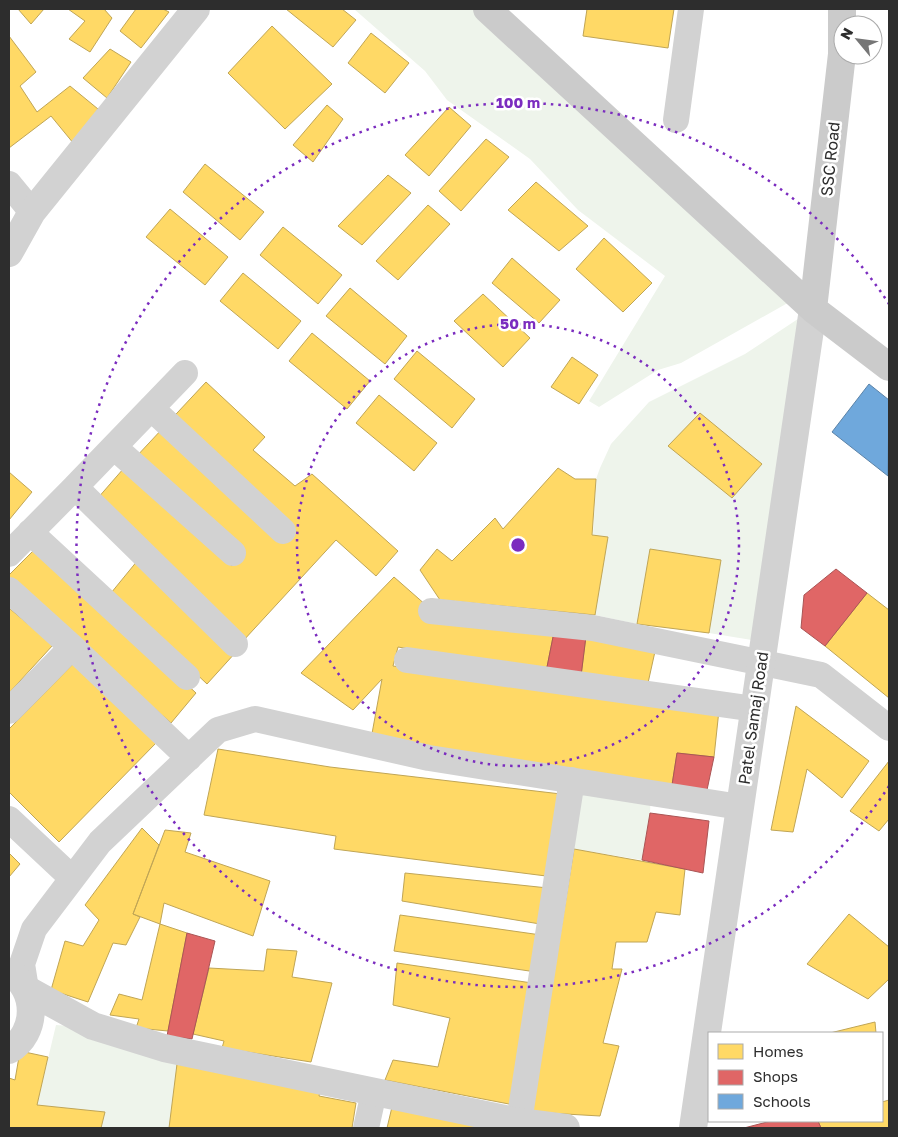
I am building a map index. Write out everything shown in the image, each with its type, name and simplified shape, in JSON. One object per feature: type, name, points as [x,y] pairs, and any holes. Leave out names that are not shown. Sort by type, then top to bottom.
[{"type":"main road","points":[[487,9],[814,308],[889,367]]},
{"type":"main road","name":"SSC Road","points":[[814,308],[842,54],[842,9]]},
{"type":"street","points":[[9,253],[32,212],[196,9]]},
{"type":"street","points":[[676,120],[691,9]]},
{"type":"street","points":[[9,184],[32,212]]},
{"type":"street","points":[[9,225],[32,212]]},
{"type":"street","name":"Patel Samaj Road","points":[[693,1128],[814,308]]},
{"type":"street","points":[[9,554],[185,373]]},
{"type":"street","points":[[151,408],[283,531]]},
{"type":"street","points":[[114,447],[233,553]]},
{"type":"street","points":[[75,487],[235,644]]},
{"type":"street","points":[[30,532],[187,677]]},
{"type":"street","points":[[9,590],[189,758]]},
{"type":"street","points":[[431,611],[593,628],[821,674],[889,728]]},
{"type":"street","points":[[9,711],[72,647]]},
{"type":"street","points":[[407,660],[755,709]]},
{"type":"street","points":[[9,948],[34,929],[100,842],[218,730],[255,719],[429,758],[740,807]]},
{"type":"street","points":[[519,1122],[572,780]]},
{"type":"street","points":[[9,819],[72,878]]},
{"type":"street","points":[[17,1042],[31,1020],[31,1003],[17,980],[34,929]]},
{"type":"street","points":[[17,980],[93,1026],[164,1048],[519,1122],[566,1128]]},
{"type":"street","points":[[17,1042],[56,1025],[114,1032]]},
{"type":"street","points":[[366,1128],[374,1092]]},
{"type":"shaded area","points":[[354,9],[487,9],[800,296],[681,363],[658,370],[599,407],[589,401],[665,276],[578,210],[530,159],[447,100],[425,71]]},
{"type":"shaded area","points":[[813,309],[764,642],[709,633],[721,560],[650,549],[637,624],[595,615],[608,537],[593,535],[596,479],[611,444],[649,402],[745,354]]},
{"type":"shaded area","points":[[572,780],[651,792],[650,813],[642,860],[562,847]]},
{"type":"shaded area","points":[[56,1025],[84,1027],[177,1064],[169,1128],[101,1128],[104,1112],[37,1105]]},
{"type":"building: Homes","points":[[18,9],[44,9],[31,24]]},
{"type":"building: Homes","points":[[68,9],[104,9],[112,18],[90,52],[69,39],[85,21]]},
{"type":"building: Homes","points":[[136,9],[163,9],[169,12],[141,48],[120,31]]},
{"type":"building: Homes","points":[[286,9],[342,9],[356,20],[333,47]]},
{"type":"building: Homes","points":[[587,9],[674,9],[668,48],[583,36]]},
{"type":"building: Homes","points":[[272,26],[332,84],[285,129],[228,73]]},
{"type":"building: Homes","points":[[371,33],[409,63],[385,93],[348,63]]},
{"type":"building: Homes","points":[[9,36],[36,72],[20,86],[37,112],[70,86],[98,109],[74,144],[51,116],[9,148]]},
{"type":"building: Homes","points":[[110,49],[131,62],[107,98],[83,78]]},
{"type":"building: Homes","points":[[327,105],[343,119],[313,162],[293,145]]},
{"type":"building: Homes","points":[[449,107],[471,126],[429,176],[405,155]]},
{"type":"building: Homes","points":[[486,139],[509,157],[461,211],[439,191]]},
{"type":"building: Homes","points":[[205,164],[264,212],[240,240],[183,192]]},
{"type":"building: Homes","points":[[388,175],[411,193],[362,245],[338,226]]},
{"type":"building: Homes","points":[[536,182],[588,226],[559,251],[508,210]]},
{"type":"building: Homes","points":[[428,205],[450,224],[398,280],[376,261]]},
{"type":"building: Homes","points":[[170,209],[228,257],[205,285],[146,237]]},
{"type":"building: Homes","points":[[283,227],[342,275],[318,304],[260,255]]},
{"type":"building: Homes","points":[[604,238],[652,283],[623,312],[576,269]]},
{"type":"building: Homes","points":[[512,258],[560,300],[539,323],[492,283]]},
{"type":"building: Homes","points":[[243,273],[301,321],[278,349],[220,301]]},
{"type":"building: Homes","points":[[350,288],[407,336],[385,364],[326,316]]},
{"type":"building: Homes","points":[[483,294],[530,338],[503,367],[454,321]]},
{"type":"building: Homes","points":[[312,333],[370,381],[347,409],[289,361]]},
{"type":"building: Homes","points":[[417,351],[475,399],[452,428],[394,379]]},
{"type":"building: Homes","points":[[572,357],[598,375],[579,404],[551,387]]},
{"type":"building: Homes","points":[[206,382],[265,437],[253,450],[295,486],[312,474],[398,551],[376,576],[336,540],[243,641],[97,499],[124,468],[232,566],[244,554],[135,458]]},
{"type":"building: Homes","points":[[379,395],[437,443],[414,471],[356,423]]},
{"type":"building: Homes","points":[[700,413],[762,464],[732,498],[668,446]]},
{"type":"building: Homes","points":[[558,468],[575,479],[596,479],[592,535],[608,537],[595,615],[440,600],[420,570],[437,549],[452,561],[495,518],[503,529]]},
{"type":"building: Homes","points":[[9,472],[32,492],[9,520]]},
{"type":"building: Homes","points":[[38,546],[196,693],[171,723],[9,580],[9,575]]},
{"type":"building: Homes","points":[[650,549],[721,560],[709,633],[637,624]]},
{"type":"building: Homes","points":[[138,560],[236,652],[207,684],[111,593]]},
{"type":"building: Homes","points":[[394,577],[427,606],[554,632],[546,672],[398,647],[393,666],[719,710],[714,757],[677,753],[672,785],[371,739],[382,679],[353,710],[301,673]]},
{"type":"building: Homes","points":[[867,593],[889,610],[889,698],[825,646]]},
{"type":"building: Homes","points":[[9,608],[53,645],[9,693]]},
{"type":"building: Homes","points":[[586,636],[656,647],[648,683],[581,676]]},
{"type":"building: Homes","points":[[75,662],[157,742],[59,842],[9,792],[9,729]]},
{"type":"building: Homes","points":[[796,706],[869,761],[842,798],[807,769],[793,832],[771,830]]},
{"type":"building: Homes","points":[[218,749],[330,767],[561,794],[546,876],[334,849],[336,836],[204,815]]},
{"type":"building: Homes","points":[[889,761],[889,819],[879,831],[850,811]]},
{"type":"building: Homes","points":[[142,828],[159,845],[133,914],[140,917],[126,945],[113,943],[88,1002],[51,990],[65,941],[83,946],[99,920],[85,905]]},
{"type":"building: Homes","points":[[165,830],[191,833],[185,852],[270,881],[253,936],[164,903],[160,924],[133,914]]},
{"type":"building: Homes","points":[[574,849],[685,869],[680,915],[656,912],[647,942],[616,942],[612,969],[622,969],[603,1043],[619,1046],[600,1116],[531,1112]]},
{"type":"building: Homes","points":[[9,853],[20,864],[9,877]]},
{"type":"building: Homes","points":[[405,873],[548,888],[540,924],[402,901]]},
{"type":"building: Homes","points":[[849,914],[889,947],[889,979],[868,999],[807,964]]},
{"type":"building: Homes","points":[[400,915],[541,935],[536,972],[394,951]]},
{"type":"building: Homes","points":[[160,924],[187,933],[168,1031],[136,1028],[139,1019],[110,1015],[119,994],[142,1000]]},
{"type":"building: Homes","points":[[267,949],[297,951],[292,977],[332,983],[311,1062],[222,1048],[224,1041],[193,1034],[209,968],[264,971]]},
{"type":"building: Homes","points":[[397,963],[532,983],[514,1105],[385,1080],[393,1060],[438,1067],[450,1018],[393,1005]]},
{"type":"building: Homes","points":[[875,1022],[876,1032],[834,1032]]},
{"type":"building: Homes","points":[[20,1051],[48,1057],[37,1105],[105,1112],[101,1128],[9,1128],[9,1078],[15,1080]]},
{"type":"building: Homes","points":[[177,1064],[320,1091],[319,1096],[356,1103],[352,1128],[169,1128]]},
{"type":"building: Homes","points":[[889,1100],[889,1128],[821,1128],[818,1122],[883,1122],[883,1102]]},
{"type":"building: Homes","points":[[392,1107],[496,1128],[387,1128]]},
{"type":"building: Shops","points":[[836,569],[867,593],[825,646],[801,628],[804,595]]},
{"type":"building: Shops","points":[[554,632],[586,636],[581,676],[546,672]]},
{"type":"building: Shops","points":[[677,753],[714,757],[707,790],[672,785]]},
{"type":"building: Shops","points":[[650,813],[709,821],[703,873],[642,860]]},
{"type":"building: Shops","points":[[187,933],[215,941],[192,1039],[167,1036]]},
{"type":"building: Shops","points":[[767,1122],[818,1122],[821,1128],[744,1128]]},
{"type":"building: Schools","points":[[869,384],[889,400],[888,476],[832,432]]}]
